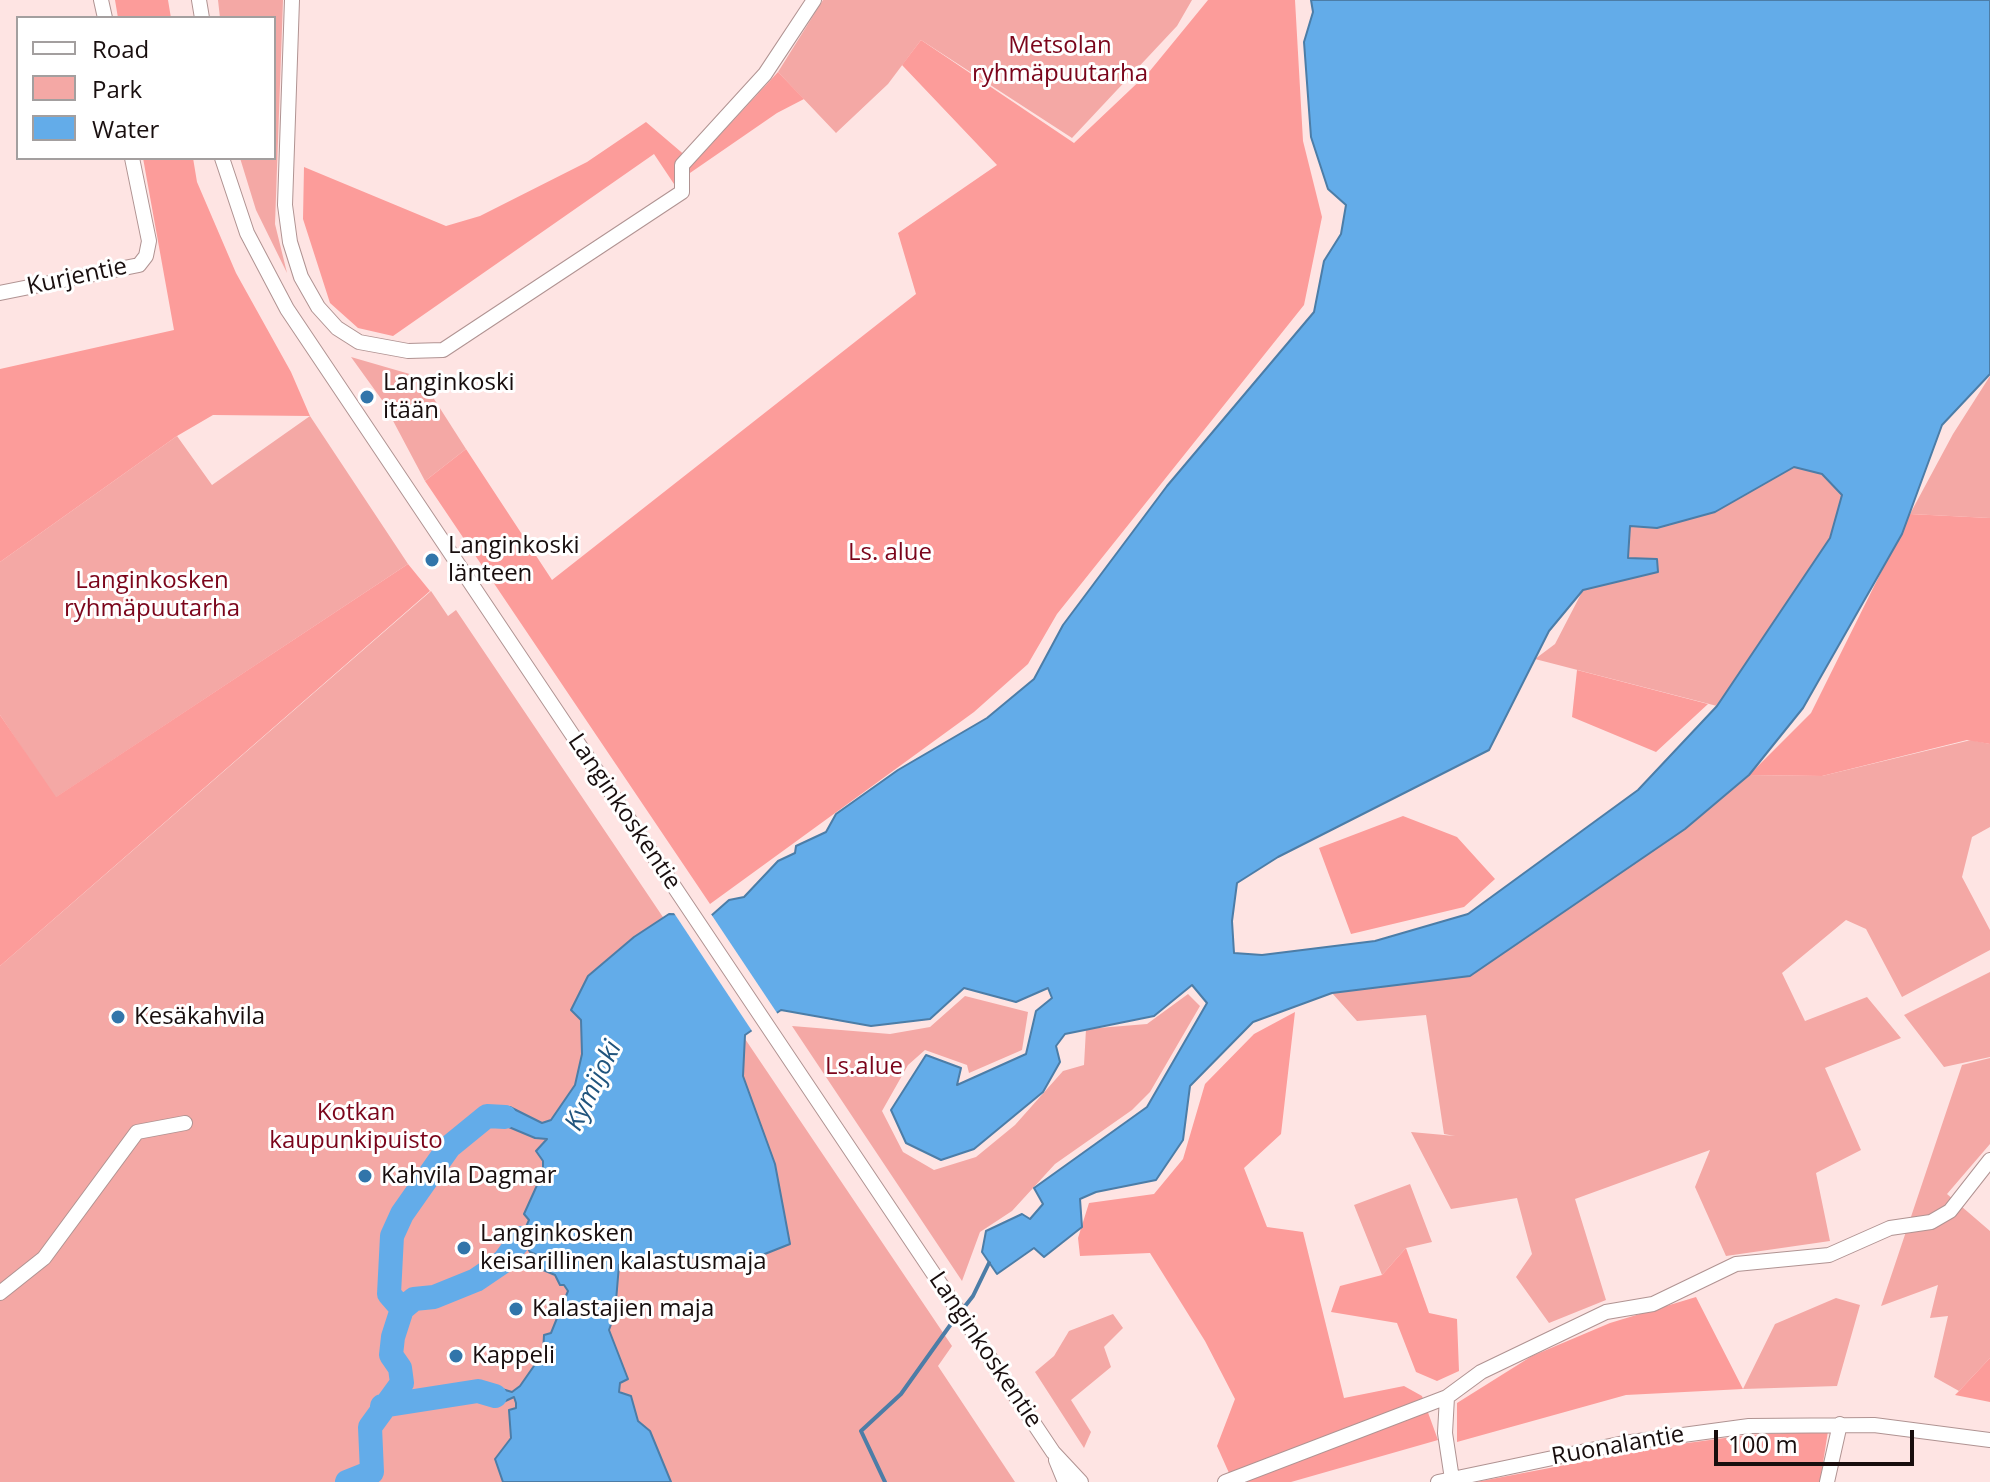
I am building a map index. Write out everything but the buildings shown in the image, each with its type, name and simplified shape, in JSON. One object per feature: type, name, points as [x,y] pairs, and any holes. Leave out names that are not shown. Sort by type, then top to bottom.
[{"type":"street","points":[[292,0],[285,205],[290,242],[301,277],[318,307],[337,328],[359,342],[383,349],[443,350],[682,192],[682,165],[765,74],[814,0]]},
{"type":"street","name":"Kurjentie","points":[[0,293],[139,265],[146,256],[149,241],[132,160]]},
{"type":"street","name":"Langinkoskentie","points":[[223,160],[247,233],[287,309],[1053,1452],[1081,1482]]},
{"type":"street","points":[[0,1293],[44,1258],[137,1132],[185,1123]]},
{"type":"street","points":[[1225,1482],[1447,1397],[1481,1372],[1560,1333],[1606,1312],[1653,1304],[1736,1264],[1829,1255],[1890,1228],[1931,1222],[1950,1211],[1990,1160]]},
{"type":"street","points":[[1445,1480],[1447,1397]]},
{"type":"street","points":[[1827,1482],[1840,1424]]},
{"type":"street","name":"Ruonalantie","points":[[1445,1480],[1687,1432],[1749,1426],[1840,1424],[1990,1440]]},
{"type":"street","name":"Langinkoskentie","points":[[1053,1452],[1065,1482]]},
{"type":"green space","points":[[115,0],[168,0],[171,16],[118,16]]},
{"type":"green space","points":[[218,0],[283,0],[275,224],[287,273],[256,210],[241,160],[276,160],[276,16],[220,16]]},
{"type":"green space","name":"Metsolan ryhmäpuutarha","points":[[823,0],[1192,0],[1177,26],[1072,138],[921,40],[888,84],[836,133],[778,72]]},
{"type":"green space","name":"Ls. alue","points":[[1208,0],[1295,0],[1303,141],[1322,217],[1304,305],[1057,614],[1028,664],[974,712],[710,904],[425,481],[466,449],[552,580],[916,294],[898,233],[997,165],[902,65],[921,40],[1074,143],[1149,72]]},
{"type":"green space","points":[[778,72],[804,99],[777,113],[674,184],[654,154],[393,336],[358,328],[330,303],[303,219],[304,167],[446,226],[480,216],[587,162],[646,122],[694,163]]},
{"type":"green space","points":[[143,160],[193,160],[197,182],[236,273],[291,372],[310,416],[213,415],[177,436],[0,562],[0,369],[174,330]]},
{"type":"green space","points":[[351,357],[420,377],[466,449],[425,481],[382,400]]},
{"type":"green space","points":[[1990,376],[1990,518],[1910,514],[1953,434]]},
{"type":"green space","name":"Langinkosken ryhmäpuutarha","points":[[310,416],[408,564],[55,798],[0,715],[0,562],[177,436],[212,485]]},
{"type":"green space","points":[[1794,467],[1822,474],[1842,495],[1830,538],[1717,706],[1535,659],[1555,644],[1583,590],[1658,572],[1628,558],[1630,526],[1657,528],[1715,512]]},
{"type":"green space","points":[[1910,514],[1990,518],[1990,744],[1967,740],[1822,776],[1749,775],[1811,713]]},
{"type":"green space","points":[[408,564],[430,591],[0,966],[0,715],[56,797]]},
{"type":"green space","name":"Kotkan kaupunkipuisto","points":[[431,591],[448,616],[456,610],[952,1346],[938,1366],[1015,1482],[0,1482],[0,966]]},
{"type":"green space","points":[[1577,670],[1708,704],[1656,752],[1572,717]]},
{"type":"green space","points":[[1971,740],[1990,744],[1990,827],[1972,837],[1962,877],[1990,930],[1990,950],[1902,997],[1866,929],[1846,920],[1782,973],[1805,1021],[1867,997],[1901,1038],[1825,1068],[1861,1150],[1816,1173],[1830,1241],[1726,1256],[1695,1187],[1710,1150],[1575,1199],[1606,1300],[1549,1323],[1516,1277],[1532,1254],[1517,1198],[1451,1209],[1411,1132],[1455,1136],[1444,1134],[1426,1015],[1357,1021],[1332,993],[1470,976],[1749,775],[1822,776]]},
{"type":"green space","points":[[1403,816],[1457,837],[1495,879],[1464,907],[1351,934],[1319,848]]},
{"type":"green space","points":[[1990,972],[1990,1057],[1944,1067],[1904,1015]]},
{"type":"green space","name":"Ls.alue","points":[[1188,994],[1200,1006],[1150,1092],[1132,1110],[1055,1164],[1012,1211],[980,1232],[962,1281],[792,1026],[890,1034],[930,1027],[965,996],[1028,1012],[1022,1050],[969,1073],[967,1065],[925,1050],[908,1065],[882,1111],[903,1152],[934,1170],[976,1157],[1015,1125],[1063,1071],[1084,1065],[1086,1029],[1147,1024]]},
{"type":"green space","points":[[1295,1012],[1281,1134],[1244,1168],[1267,1227],[1303,1232],[1344,1398],[1404,1386],[1422,1396],[1438,1440],[1291,1482],[1233,1482],[1217,1446],[1235,1399],[1205,1341],[1150,1253],[1080,1256],[1078,1238],[1089,1203],[1154,1194],[1183,1159],[1205,1084],[1254,1034]]},
{"type":"green space","points":[[1990,1058],[1990,1144],[1947,1194],[1990,1231],[1990,1358],[1959,1391],[1934,1377],[1948,1316],[1930,1318],[1938,1285],[1881,1306],[1962,1065]]},
{"type":"green space","points":[[1410,1184],[1432,1242],[1406,1248],[1382,1275],[1354,1205]]},
{"type":"green space","points":[[1406,1248],[1429,1313],[1457,1319],[1459,1371],[1437,1381],[1416,1372],[1397,1323],[1331,1312],[1340,1286],[1382,1275]]},
{"type":"green space","points":[[1696,1297],[1743,1389],[1626,1395],[1457,1442],[1457,1403],[1532,1356],[1610,1323]]},
{"type":"green space","points":[[1836,1298],[1860,1305],[1837,1386],[1743,1389],[1775,1324]]},
{"type":"green space","points":[[1113,1314],[1123,1328],[1104,1347],[1111,1367],[1071,1400],[1091,1432],[1084,1448],[1035,1372],[1054,1356],[1069,1331]]},
{"type":"green space","points":[[1990,1358],[1990,1402],[1955,1395],[1959,1391]]},
{"type":"green space","points":[[1828,1431],[1820,1482],[1476,1482],[1665,1446],[1747,1435]]},
{"type":"water","name":"Kymijoki","points":[[1311,0],[1990,0],[1990,374],[1942,425],[1902,534],[1803,708],[1749,775],[1685,829],[1470,976],[1332,993],[1253,1022],[1190,1086],[1183,1140],[1156,1180],[1096,1192],[1080,1199],[1082,1227],[1044,1257],[1034,1248],[997,1274],[982,1252],[986,1231],[1022,1214],[1030,1219],[1043,1204],[1034,1188],[1147,1107],[1207,1003],[1192,985],[1154,1016],[1065,1034],[1056,1046],[1060,1062],[1043,1092],[974,1149],[941,1160],[906,1143],[891,1110],[926,1055],[961,1068],[957,1085],[1026,1054],[1036,1011],[1052,998],[1048,988],[1016,1002],[964,988],[930,1019],[871,1026],[781,1010],[745,1035],[743,1076],[775,1164],[790,1244],[742,1263],[665,1255],[644,1266],[629,1268],[625,1258],[619,1265],[615,1313],[609,1330],[628,1379],[620,1383],[619,1392],[631,1396],[638,1421],[650,1431],[671,1482],[503,1482],[495,1459],[511,1438],[509,1410],[516,1408],[516,1403],[514,1397],[499,1404],[495,1396],[502,1389],[512,1392],[520,1386],[543,1353],[544,1335],[551,1333],[568,1291],[560,1285],[555,1275],[536,1267],[537,1255],[530,1252],[521,1238],[529,1220],[524,1214],[538,1183],[537,1176],[543,1170],[543,1161],[536,1151],[547,1139],[535,1138],[504,1125],[510,1107],[542,1123],[551,1120],[575,1085],[582,1054],[581,1020],[571,1010],[588,976],[634,937],[669,914],[712,915],[729,900],[744,897],[778,861],[795,853],[796,846],[826,832],[836,814],[898,770],[987,718],[1034,679],[1063,625],[1167,486],[1314,312],[1324,261],[1341,234],[1346,205],[1328,189],[1311,137],[1304,42],[1313,12]],"holes":[[[1794,467],[1822,474],[1842,495],[1830,538],[1717,706],[1638,790],[1468,914],[1375,941],[1262,955],[1234,953],[1232,921],[1237,883],[1278,857],[1489,750],[1549,631],[1583,590],[1658,572],[1657,559],[1628,558],[1630,526],[1657,528],[1715,512]]]},
{"type":"pier","points":[[672,910],[709,911],[779,1016],[754,1034]]},
{"type":"waterway","points":[[347,1482],[372,1472],[370,1427],[402,1383],[400,1368],[391,1355],[402,1309],[389,1294],[392,1236],[402,1214],[449,1147],[487,1116],[505,1117]]},
{"type":"waterway","points":[[402,1309],[414,1299],[434,1297],[476,1280],[504,1261],[521,1238]]},
{"type":"waterway","points":[[962,1310],[973,1296],[989,1263]]},
{"type":"waterway","points":[[885,1482],[861,1431],[901,1394],[956,1317]]},
{"type":"waterway","points":[[382,1406],[478,1391],[495,1396]]},
{"type":"place","name":"Langinkoski itään","points":[[367,397]]},
{"type":"place","name":"Langinkoski länteen","points":[[432,560]]},
{"type":"place","name":"Kesäkahvila","points":[[118,1017]]},
{"type":"place","name":"Kahvila Dagmar","points":[[365,1176]]},
{"type":"place","name":"Langinkosken keisarillinen kalastusmaja","points":[[464,1248]]},
{"type":"place","name":"Kalastajien maja","points":[[516,1309]]},
{"type":"place","name":"Kappeli","points":[[456,1356]]}]
